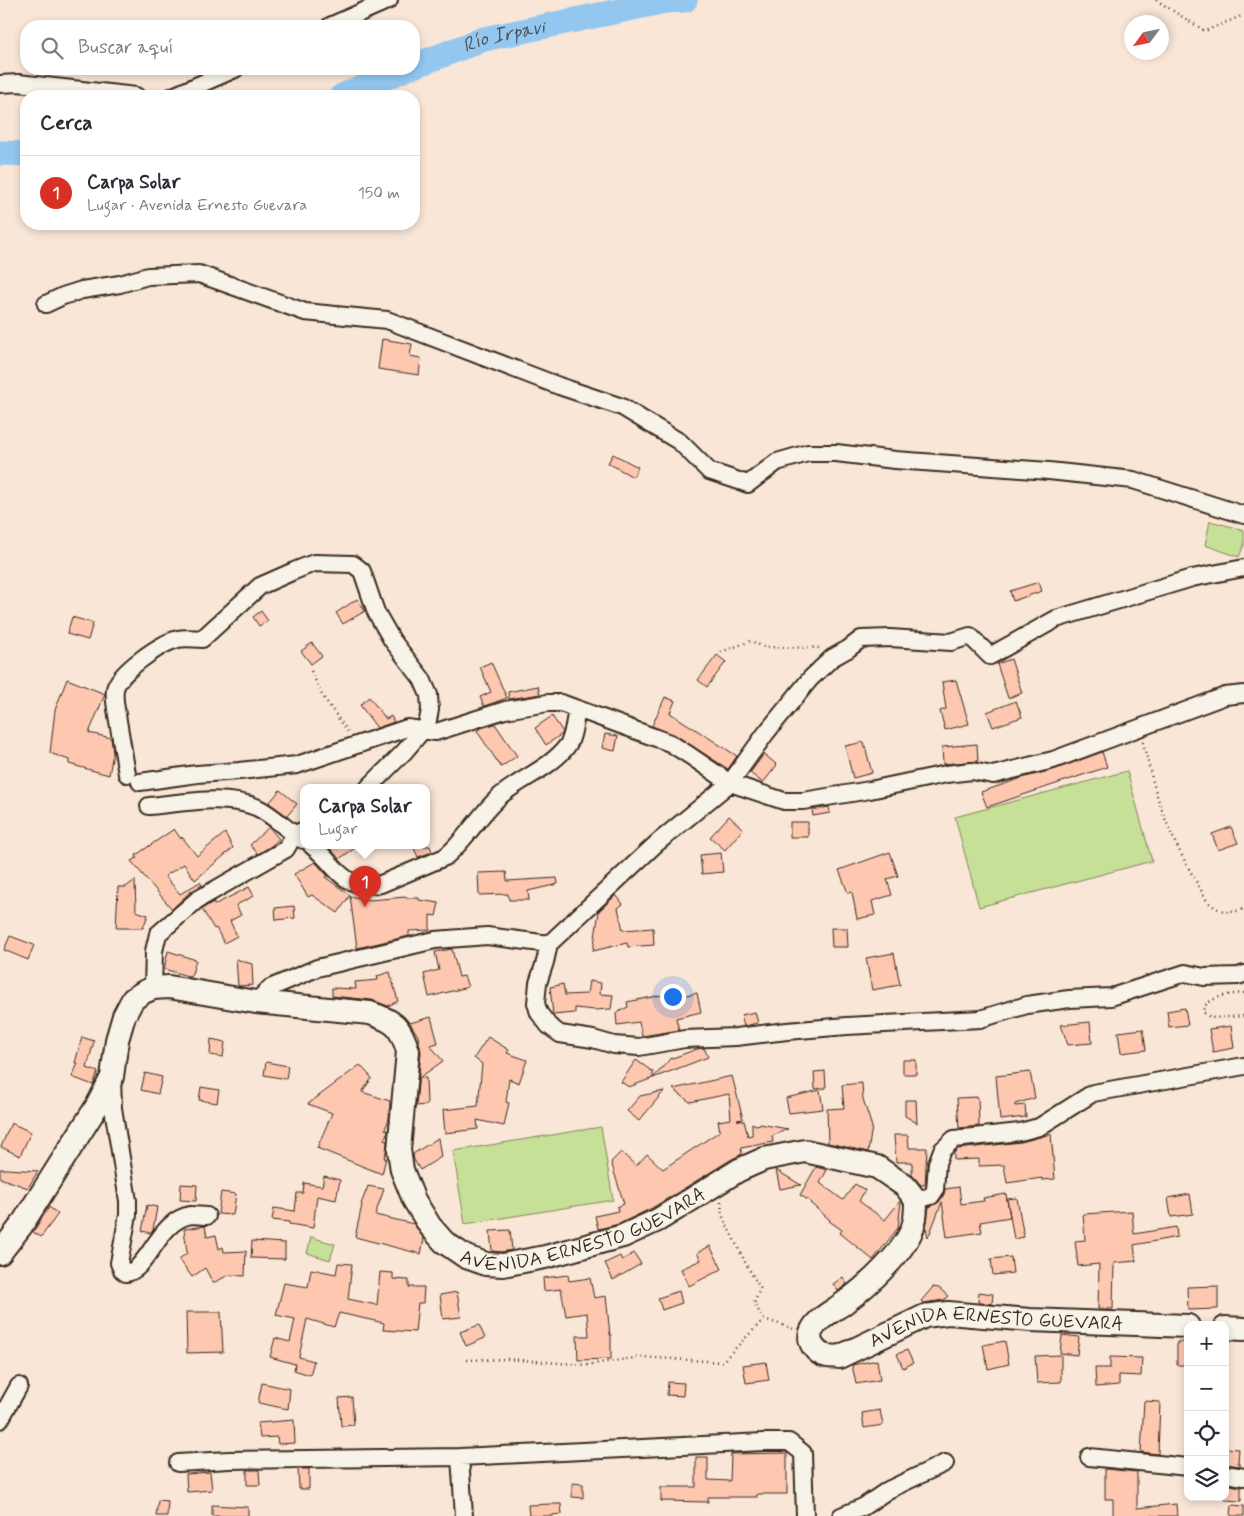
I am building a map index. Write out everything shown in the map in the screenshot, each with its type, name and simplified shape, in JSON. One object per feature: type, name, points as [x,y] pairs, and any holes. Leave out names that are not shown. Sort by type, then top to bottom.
[{"type":"main road","name":"AVENIDA ERNESTO GUEVARA","points":[[153,988],[168,987],[256,1002],[370,1013],[385,1018],[397,1026],[404,1037],[408,1051],[399,1150],[402,1170],[414,1200],[430,1226],[444,1242],[466,1257],[486,1264],[503,1265],[544,1258],[623,1236],[658,1220],[739,1170],[764,1159],[805,1151],[877,1166],[905,1186],[916,1200]]},
{"type":"main road","points":[[0,1253],[37,1202],[97,1106],[112,1077],[117,1040],[124,1016],[133,999],[153,988]]},
{"type":"main road","points":[[810,1335],[821,1320],[864,1288],[904,1244],[914,1224],[916,1200]]},
{"type":"main road","name":"AVENIDA ERNESTO GUEVARA","points":[[810,1335],[812,1344],[817,1351],[826,1356],[839,1357],[925,1316],[948,1313],[1030,1320],[1184,1326]]},
{"type":"main road","points":[[1229,1328],[1244,1329]]},
{"type":"street","points":[[344,20],[389,0]]},
{"type":"street","points":[[187,90],[221,75]]},
{"type":"street","points":[[0,84],[18,83],[82,90]]},
{"type":"street","points":[[46,304],[82,290],[120,284],[148,276],[199,274],[305,312],[387,320],[559,386],[622,407],[680,442],[710,471],[748,484],[777,462],[808,453],[836,453],[895,460],[1049,471],[1133,480],[1244,515]]},
{"type":"street","points":[[372,784],[404,752],[422,731],[427,725],[430,710],[429,695],[422,679],[392,640],[376,612],[362,571],[353,564],[314,563],[260,586],[202,639],[179,639],[163,646],[126,672],[115,688],[116,709],[133,778],[297,765],[407,728],[422,731],[436,732],[505,710],[548,703],[561,703],[670,743],[730,783],[784,801],[803,801],[870,790],[946,774],[972,771],[992,775],[1053,760],[1225,696],[1244,694]]},
{"type":"street","points":[[1244,568],[1192,578],[1056,619],[990,656],[970,636],[951,642],[890,638],[861,639],[832,658],[810,679],[766,733],[730,783],[657,843],[549,944],[538,983],[536,1004],[539,1014],[549,1026],[560,1034],[614,1045],[639,1047],[685,1039],[817,1028],[980,1019],[1026,1005],[1069,999],[1111,997],[1185,973],[1204,977],[1238,976],[1244,974]]},
{"type":"street","points":[[316,849],[340,876],[351,882],[369,885],[381,884],[445,857],[501,795],[560,754],[569,744],[577,709]]},
{"type":"street","points":[[149,806],[222,800],[238,802],[256,807],[300,834]]},
{"type":"street","points":[[153,988],[154,951],[158,934],[197,900],[286,849],[300,836]]},
{"type":"street","points":[[256,1002],[270,988],[316,968],[435,940],[487,936],[549,944]]},
{"type":"street","points":[[916,1200],[931,1196],[935,1190],[937,1163],[942,1150],[954,1139],[1020,1132],[1039,1127],[1093,1093],[1244,1066]]},
{"type":"street","points":[[112,1077],[113,1108],[128,1201],[128,1215],[119,1263],[122,1270],[126,1273],[135,1270],[162,1234],[178,1220],[191,1215],[207,1216]]},
{"type":"street","points":[[0,1420],[18,1386]]},
{"type":"street","points":[[178,1463],[229,1460],[460,1457],[648,1446],[789,1442],[803,1453],[805,1516]]},
{"type":"street","points":[[460,1457],[464,1516]]},
{"type":"street","points":[[1089,1457],[1184,1467]]},
{"type":"street","points":[[841,1516],[863,1507],[888,1490],[945,1463]]},
{"type":"street","points":[[1229,1475],[1244,1477]]},
{"type":"path","points":[[1156,0],[1205,31],[1244,15]]},
{"type":"path","points":[[721,652],[751,641],[764,647],[821,648]]},
{"type":"path","points":[[311,671],[322,694],[356,744]]},
{"type":"path","points":[[1140,727],[1154,788],[1163,814],[1207,901],[1214,908],[1231,913],[1244,909]]},
{"type":"path","points":[[1244,993],[1212,1000],[1204,1007],[1204,1012],[1211,1018],[1244,1016]]},
{"type":"path","points":[[720,1181],[722,1215],[760,1288],[754,1304],[764,1319],[810,1335]]},
{"type":"path","points":[[467,1360],[507,1359],[586,1365],[641,1357],[722,1362],[764,1319]]},
{"type":"green space","points":[[1210,521],[1244,530],[1244,545],[1239,557],[1205,545]]},
{"type":"green space","points":[[1127,771],[1152,861],[979,907],[955,817]]},
{"type":"green space","points":[[601,1127],[613,1200],[465,1224],[453,1151]]},
{"type":"green space","points":[[311,1237],[335,1244],[330,1260],[307,1253]]},
{"type":"building","points":[[382,339],[412,344],[410,356],[421,358],[419,375],[378,369]]},
{"type":"building","points":[[613,454],[638,467],[633,477],[608,463]]},
{"type":"building","points":[[1039,582],[1042,591],[1013,601],[1010,591]]},
{"type":"building","points":[[357,599],[365,611],[343,624],[336,613]]},
{"type":"building","points":[[261,611],[268,621],[259,626],[253,617]]},
{"type":"building","points":[[72,617],[93,623],[88,640],[67,634]]},
{"type":"building","points":[[312,643],[322,656],[311,664],[301,651]]},
{"type":"building","points":[[717,655],[726,662],[707,687],[698,680]]},
{"type":"building","points":[[1011,659],[1022,693],[1008,698],[997,664]]},
{"type":"building","points":[[491,662],[507,698],[484,706],[480,697],[491,692],[480,667]]},
{"type":"building","points":[[67,679],[105,694],[89,733],[111,738],[113,753],[109,775],[69,764],[69,760],[50,753],[55,710]]},
{"type":"building","points":[[956,680],[969,724],[945,730],[940,711],[946,709],[942,682]]},
{"type":"building","points":[[538,686],[540,694],[509,699],[508,692]]},
{"type":"building","points":[[369,697],[386,719],[391,716],[394,722],[377,728],[360,705]]},
{"type":"building","points":[[665,697],[675,701],[670,713],[737,756],[728,769],[675,735],[652,726]]},
{"type":"building","points":[[1016,701],[1022,717],[993,727],[987,712]]},
{"type":"building","points":[[552,716],[563,732],[546,745],[535,728]]},
{"type":"building","points":[[495,724],[517,756],[501,767],[477,731]]},
{"type":"building","points":[[605,734],[618,736],[615,751],[602,748]]},
{"type":"building","points":[[864,742],[872,773],[853,778],[845,746]]},
{"type":"building","points":[[977,744],[978,761],[943,764],[942,747]]},
{"type":"building","points":[[1102,752],[1107,767],[987,807],[981,792],[1056,769]]},
{"type":"building","points":[[764,754],[777,765],[763,783],[750,773]]},
{"type":"building","points":[[280,790],[297,804],[287,816],[269,803]]},
{"type":"building","points":[[829,807],[830,813],[813,816],[812,810]]},
{"type":"building","points":[[729,816],[743,829],[725,850],[710,837]]},
{"type":"building","points":[[790,822],[808,822],[808,837],[790,837]]},
{"type":"building","points":[[269,827],[279,839],[258,854],[250,845]]},
{"type":"building","points":[[1231,827],[1238,843],[1218,850],[1212,834]]},
{"type":"building","points":[[174,829],[197,856],[225,833],[233,848],[195,880],[184,864],[165,876],[180,894],[200,882],[202,885],[190,892],[172,909],[131,861],[137,858],[136,855]]},
{"type":"building","points":[[430,846],[432,852],[418,857],[414,849],[430,849]]},
{"type":"building","points":[[331,849],[354,849],[339,859]]},
{"type":"building","points":[[890,852],[898,876],[887,879],[892,895],[872,901],[875,915],[857,919],[852,892],[848,893],[839,870]]},
{"type":"building","points":[[721,853],[723,872],[702,874],[700,855]]},
{"type":"building","points":[[315,862],[328,876],[325,877],[350,895],[338,913],[312,895],[308,897],[294,874]]},
{"type":"building","points":[[506,872],[507,881],[557,878],[558,884],[528,891],[529,900],[509,900],[508,894],[479,895],[478,873]]},
{"type":"building","points":[[135,880],[136,911],[148,915],[143,928],[116,928],[118,887],[126,887]]},
{"type":"building","points":[[249,887],[254,896],[236,905],[241,915],[230,921],[237,936],[224,943],[202,909],[213,902],[214,905]]},
{"type":"building","points":[[616,895],[623,904],[618,908],[623,930],[653,928],[654,945],[628,947],[627,943],[593,951],[599,911]]},
{"type":"building","points":[[350,896],[369,900],[406,897],[419,898],[419,900],[439,903],[436,916],[430,915],[430,930],[409,931],[409,936],[357,948]]},
{"type":"building","points":[[294,906],[295,918],[276,920],[275,908]]},
{"type":"building","points":[[831,928],[847,928],[848,947],[832,947]]},
{"type":"building","points":[[10,936],[34,945],[28,960],[4,950]]},
{"type":"building","points":[[452,949],[459,977],[464,976],[468,987],[429,997],[424,974],[439,970],[435,952]]},
{"type":"building","points":[[168,951],[196,960],[191,977],[164,969]]},
{"type":"building","points":[[894,953],[900,985],[872,990],[866,958]]},
{"type":"building","points":[[236,959],[252,964],[253,985],[238,986]]},
{"type":"building","points":[[390,972],[398,1001],[388,1006],[372,1000],[332,996],[332,988],[356,989],[355,982],[378,980],[377,976]]},
{"type":"building","points":[[589,981],[601,983],[600,994],[613,995],[611,1009],[575,1008],[575,1013],[553,1015],[550,987],[563,984],[565,995],[587,994]]},
{"type":"building","points":[[697,993],[701,1012],[676,1018],[679,1030],[642,1036],[639,1022],[617,1025],[616,1013],[628,1007],[627,1002],[662,995],[663,999]]},
{"type":"building","points":[[1185,1008],[1188,1025],[1169,1027],[1167,1011]]},
{"type":"building","points":[[755,1012],[758,1023],[744,1026],[741,1015]]},
{"type":"building","points":[[431,1017],[438,1043],[430,1045],[443,1061],[419,1078],[426,1078],[427,1105],[416,1106],[421,1052],[418,1036],[410,1023]]},
{"type":"building","points":[[1090,1022],[1092,1043],[1068,1045],[1061,1025]]},
{"type":"building","points":[[1231,1026],[1234,1048],[1213,1052],[1209,1029]]},
{"type":"building","points":[[1143,1029],[1146,1050],[1121,1053],[1118,1032]]},
{"type":"building","points":[[82,1037],[94,1041],[87,1068],[98,1072],[93,1085],[72,1077],[78,1063],[75,1063]]},
{"type":"building","points":[[488,1037],[509,1050],[507,1053],[527,1060],[519,1083],[509,1079],[506,1102],[509,1103],[504,1126],[477,1120],[478,1129],[445,1133],[443,1110],[478,1106],[482,1064],[474,1058]]},
{"type":"building","points":[[211,1039],[225,1042],[223,1057],[210,1055]]},
{"type":"building","points":[[704,1048],[708,1057],[653,1078],[670,1059]]},
{"type":"building","points":[[636,1060],[653,1072],[653,1078],[629,1087],[621,1082]]},
{"type":"building","points":[[903,1060],[916,1060],[916,1074],[903,1074]]},
{"type":"building","points":[[266,1062],[288,1066],[286,1079],[264,1075]]},
{"type":"building","points":[[360,1065],[372,1078],[362,1092],[390,1101],[389,1119],[385,1129],[388,1131],[384,1140],[387,1141],[384,1158],[386,1158],[382,1174],[317,1148],[332,1113],[308,1104]]},
{"type":"building","points":[[825,1071],[826,1088],[815,1089],[814,1072]]},
{"type":"building","points":[[1030,1072],[1035,1098],[1015,1104],[1015,1106],[1025,1105],[1026,1117],[1000,1120],[996,1076]]},
{"type":"building","points":[[145,1073],[162,1077],[158,1094],[141,1090]]},
{"type":"building","points":[[732,1076],[743,1119],[737,1120],[744,1121],[748,1136],[752,1135],[752,1123],[788,1129],[772,1136],[773,1142],[741,1148],[742,1154],[652,1208],[619,1224],[598,1229],[595,1216],[618,1211],[617,1207],[624,1204],[611,1162],[621,1152],[636,1166],[647,1154],[663,1169],[720,1131],[718,1121],[731,1119],[729,1094],[690,1102],[673,1089]]},
{"type":"building","points":[[862,1083],[863,1099],[872,1127],[868,1152],[828,1143],[827,1109],[844,1108],[842,1085]]},
{"type":"building","points":[[201,1087],[219,1090],[217,1103],[199,1100]]},
{"type":"building","points":[[820,1090],[823,1109],[789,1113],[786,1098]]},
{"type":"building","points":[[664,1091],[639,1121],[627,1111],[640,1096]]},
{"type":"building","points":[[978,1097],[979,1126],[959,1128],[957,1098]]},
{"type":"building","points":[[905,1100],[916,1100],[917,1123],[905,1116]]},
{"type":"building","points":[[11,1123],[31,1132],[20,1156],[1,1147]]},
{"type":"building","points":[[1051,1134],[1055,1179],[1042,1180],[1042,1178],[1007,1183],[1004,1165],[979,1166],[979,1159],[954,1160],[954,1153],[958,1149],[1021,1142]]},
{"type":"building","points":[[894,1135],[908,1135],[909,1148],[927,1148],[925,1185],[921,1185],[912,1175],[912,1162],[896,1162]]},
{"type":"building","points":[[438,1138],[441,1157],[420,1170],[413,1154]]},
{"type":"building","points":[[816,1167],[827,1170],[820,1183],[843,1200],[855,1184],[865,1190],[859,1201],[885,1220],[901,1202],[898,1228],[873,1260],[840,1233],[842,1230],[829,1221],[811,1202],[800,1195]]},
{"type":"building","points":[[0,1169],[38,1171],[28,1188],[0,1178]]},
{"type":"building","points":[[776,1170],[801,1185],[780,1189]]},
{"type":"building","points":[[324,1176],[340,1180],[336,1200],[317,1196],[313,1228],[272,1220],[274,1208],[295,1211],[297,1193],[303,1193],[304,1183],[322,1186]]},
{"type":"building","points":[[181,1184],[197,1185],[196,1201],[180,1200]]},
{"type":"building","points":[[368,1186],[384,1189],[375,1215],[414,1224],[424,1239],[421,1254],[355,1237],[361,1204]]},
{"type":"building","points":[[959,1187],[961,1204],[984,1201],[983,1198],[1006,1194],[1010,1217],[980,1222],[982,1232],[947,1237],[942,1202],[928,1238],[926,1227],[929,1207],[939,1202],[944,1195],[945,1189]]},
{"type":"building","points":[[221,1192],[236,1194],[233,1215],[218,1214]]},
{"type":"building","points":[[1190,1194],[1193,1214],[1171,1217],[1168,1198]]},
{"type":"building","points":[[1017,1198],[1024,1237],[1014,1239],[1007,1199]]},
{"type":"building","points":[[147,1205],[157,1207],[151,1233],[142,1231]]},
{"type":"building","points":[[49,1207],[58,1214],[41,1237],[33,1232]]},
{"type":"building","points":[[1132,1211],[1134,1234],[1176,1227],[1177,1237],[1134,1245],[1136,1261],[1114,1263],[1113,1309],[1098,1309],[1099,1264],[1078,1266],[1075,1241],[1085,1240],[1083,1214]]},
{"type":"building","points":[[205,1226],[207,1237],[216,1235],[219,1249],[223,1247],[224,1252],[246,1251],[245,1276],[229,1275],[213,1283],[205,1268],[192,1277],[179,1259],[187,1253],[184,1229]]},
{"type":"building","points":[[510,1230],[512,1250],[492,1251],[490,1231]]},
{"type":"building","points":[[252,1241],[285,1243],[285,1259],[251,1258]]},
{"type":"building","points":[[710,1246],[722,1269],[689,1286],[681,1269],[701,1260],[697,1253]]},
{"type":"building","points":[[634,1253],[641,1264],[613,1280],[605,1263],[620,1256],[622,1260]]},
{"type":"building","points":[[1011,1257],[1013,1273],[993,1275],[991,1259]]},
{"type":"building","points":[[338,1263],[352,1264],[348,1299],[377,1305],[380,1272],[393,1273],[393,1279],[409,1280],[409,1287],[424,1287],[423,1303],[418,1303],[415,1332],[383,1330],[384,1323],[339,1313],[334,1327],[307,1319],[299,1357],[314,1361],[310,1375],[294,1370],[295,1364],[270,1357],[275,1338],[290,1342],[295,1319],[276,1315],[284,1283],[308,1287],[311,1269],[336,1274]]},
{"type":"building","points":[[568,1275],[569,1281],[590,1278],[594,1298],[606,1296],[611,1335],[611,1359],[578,1360],[577,1336],[589,1336],[587,1313],[566,1316],[561,1289],[544,1291],[543,1278]]},
{"type":"building","points":[[843,1277],[847,1284],[838,1291],[833,1284]]},
{"type":"building","points":[[1218,1286],[1218,1309],[1188,1310],[1187,1287]]},
{"type":"building","points":[[933,1287],[939,1288],[948,1296],[944,1300],[923,1303],[921,1301]]},
{"type":"building","points":[[679,1291],[682,1303],[662,1310],[658,1298]]},
{"type":"building","points":[[457,1292],[461,1317],[443,1319],[440,1295]]},
{"type":"building","points":[[979,1292],[993,1294],[992,1304],[978,1302]]},
{"type":"building","points":[[186,1312],[221,1312],[223,1352],[187,1353]]},
{"type":"building","points":[[479,1325],[485,1338],[466,1346],[460,1332]]},
{"type":"building","points":[[1062,1335],[1079,1337],[1077,1355],[1060,1353]]},
{"type":"building","points":[[1005,1341],[1009,1364],[988,1369],[983,1345]]},
{"type":"building","points":[[1177,1342],[1184,1342],[1184,1365],[1177,1365]]},
{"type":"building","points":[[907,1350],[913,1363],[903,1368],[897,1354]]},
{"type":"building","points":[[1061,1355],[1061,1382],[1037,1383],[1035,1356]]},
{"type":"building","points":[[1110,1357],[1142,1358],[1141,1376],[1119,1375],[1119,1385],[1096,1387],[1095,1368],[1110,1368]]},
{"type":"building","points":[[877,1360],[880,1380],[856,1384],[852,1365]]},
{"type":"building","points":[[766,1362],[769,1380],[746,1383],[743,1365]]},
{"type":"building","points":[[668,1382],[684,1383],[683,1396],[667,1395]]},
{"type":"building","points":[[262,1383],[290,1389],[288,1409],[258,1403]]},
{"type":"building","points":[[352,1397],[354,1425],[341,1426],[339,1398]]},
{"type":"building","points":[[1144,1401],[1160,1402],[1158,1454],[1141,1452]]},
{"type":"building","points":[[880,1410],[883,1425],[864,1428],[862,1413]]},
{"type":"building","points":[[294,1420],[295,1443],[278,1444],[277,1437],[260,1438],[258,1423]]},
{"type":"building","points":[[1229,1448],[1239,1449],[1238,1463],[1240,1463],[1240,1466],[1229,1465]]},
{"type":"building","points":[[787,1453],[787,1494],[757,1494],[757,1497],[708,1497],[708,1502],[661,1501],[661,1487],[696,1487],[696,1457],[708,1457],[708,1480],[730,1481],[731,1454]]},
{"type":"building","points":[[298,1469],[309,1469],[309,1489],[299,1489]]},
{"type":"building","points":[[1105,1469],[1137,1472],[1137,1508],[1176,1504],[1177,1516],[1113,1516],[1113,1499],[1105,1499]]},
{"type":"building","points":[[247,1470],[259,1470],[260,1485],[247,1485]]},
{"type":"building","points":[[210,1472],[212,1490],[187,1492],[186,1474]]},
{"type":"building","points":[[572,1483],[583,1484],[583,1498],[572,1497]]},
{"type":"building","points":[[1229,1485],[1241,1487],[1241,1501],[1229,1500]]},
{"type":"building","points":[[158,1500],[168,1501],[167,1516],[156,1516]]},
{"type":"building","points":[[561,1504],[562,1514],[529,1516],[528,1505]]},
{"type":"building","points":[[212,1505],[248,1507],[248,1516],[212,1516]]},
{"type":"building","points":[[1232,1505],[1244,1506],[1244,1516],[1231,1516]]},
{"type":"waterway","name":"Río Irpavi","points":[[420,64],[484,39],[666,1],[685,0]]},
{"type":"waterway","name":"Río Irpavi","points":[[356,90],[392,75]]},
{"type":"waterway","name":"Río Irpavi","points":[[0,153],[20,154]]},
{"type":"place","name":"Carpa Solar","points":[[365,907]]}]
